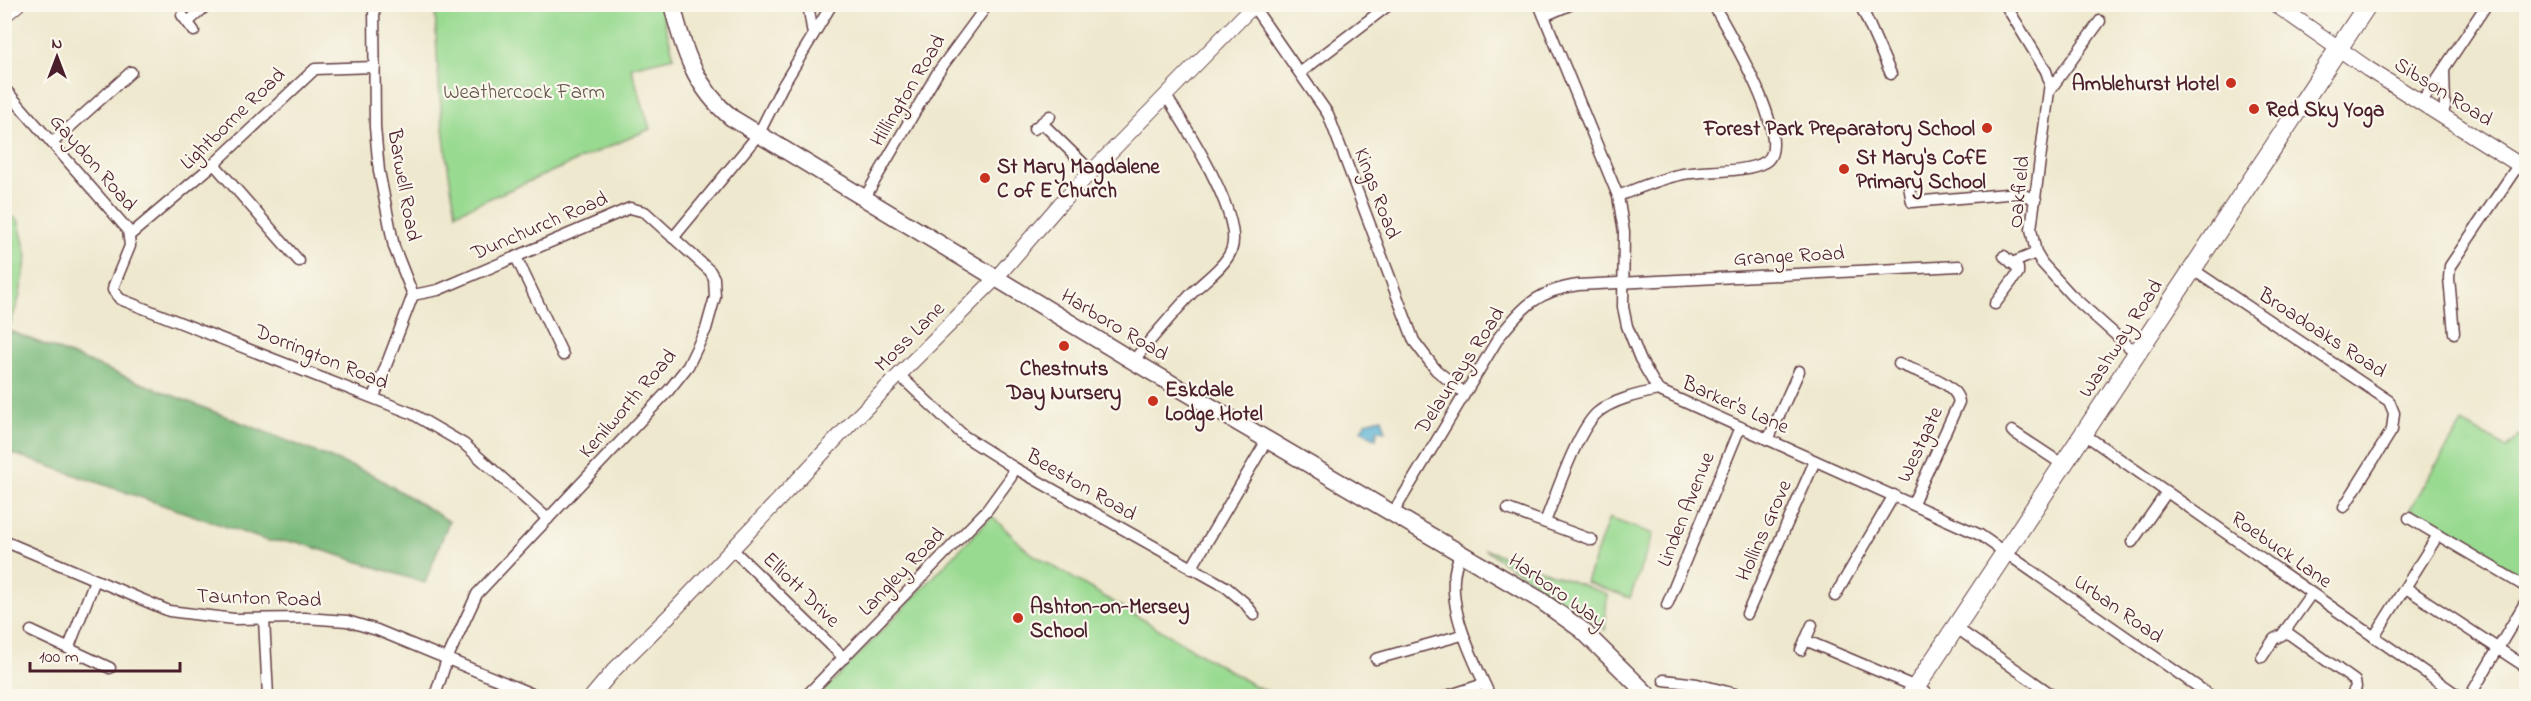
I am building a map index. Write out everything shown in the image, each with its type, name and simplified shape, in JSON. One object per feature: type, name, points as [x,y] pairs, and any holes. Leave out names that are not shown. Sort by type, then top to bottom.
[{"type":"highway","name":"Washway Road","points":[[1919,693],[1955,627],[2368,4]]},
{"type":"main road","name":"Harboro Road","points":[[672,4],[686,57],[697,79],[721,109],[758,135],[801,158],[864,200],[1132,361],[1461,553]]},
{"type":"main road","name":"Sibson Road","points":[[2276,4],[2421,103],[2523,166]]},
{"type":"main road","name":"Harboro Way","points":[[1461,553],[1540,600],[1582,630],[1649,696]]},
{"type":"street","points":[[4,16],[18,4]]},
{"type":"street","points":[[188,23],[208,4]]},
{"type":"street","name":"Barwell Road","points":[[374,4],[375,127],[384,204],[394,247],[413,295]]},
{"type":"street","points":[[808,4],[813,35]]},
{"type":"street","points":[[673,238],[758,135],[832,4]]},
{"type":"street","name":"Hillington Road","points":[[864,200],[938,72],[988,4]]},
{"type":"street","points":[[1301,72],[1390,4]]},
{"type":"street","name":"Barker's Lane","points":[[1539,4],[1618,196],[1624,232],[1622,284],[1627,326],[1640,359],[1658,390],[1967,528],[2005,551]]},
{"type":"street","points":[[1544,16],[1572,4]]},
{"type":"street","points":[[1618,196],[1684,173],[1754,166],[1768,160],[1773,154],[1775,147],[1773,130],[1733,40],[1713,4]]},
{"type":"street","points":[[1860,4],[1891,74]]},
{"type":"street","name":"Oakfield","points":[[2006,4],[2046,71],[2050,90],[2031,230],[2036,253],[2071,295],[2137,354]]},
{"type":"street","points":[[2421,103],[2487,4]]},
{"type":"street","name":"Kings Road","points":[[1254,5],[1328,114],[1414,341],[1436,370],[1463,392]]},
{"type":"street","name":"Moss Lane","points":[[592,696],[614,670],[899,375],[996,278],[1060,204],[1254,5]]},
{"type":"street","points":[[2050,90],[2100,21]]},
{"type":"street","name":"Lightborne Road","points":[[130,235],[214,164],[315,69],[375,66]]},
{"type":"street","points":[[2441,114],[2445,107],[2444,71]]},
{"type":"street","points":[[52,143],[131,72]]},
{"type":"street","name":"Gaydon Road","points":[[4,88],[123,223],[130,235]]},
{"type":"street","points":[[1132,361],[1173,313],[1227,257],[1233,241],[1231,227],[1212,173],[1166,96]]},
{"type":"street","points":[[1042,123],[1092,172]]},
{"type":"street","points":[[214,164],[299,261]]},
{"type":"street","points":[[2454,333],[2450,266],[2523,166]]},
{"type":"street","points":[[1908,181],[1912,202],[2019,193],[2036,200]]},
{"type":"street","name":"Dunchurch Road","points":[[413,295],[438,290],[630,208],[645,212],[673,238]]},
{"type":"street","name":"Dorrington Road","points":[[130,235],[130,246],[113,291],[120,298],[411,413],[464,444],[548,519]]},
{"type":"street","name":"Kenilworth Road","points":[[435,696],[447,659],[477,594],[663,397],[688,366],[698,349],[713,310],[714,278],[704,262],[673,238]]},
{"type":"street","points":[[1995,304],[2018,273],[2018,268],[2008,259],[2036,253]]},
{"type":"street","points":[[516,257],[563,355]]},
{"type":"street","name":"Grange Road","points":[[1622,284],[1959,266]]},
{"type":"street","name":"Broadoaks Road","points":[[2193,269],[2389,401],[2394,413],[2392,430],[2344,507]]},
{"type":"street","name":"Delaunays Road","points":[[1393,513],[1463,392],[1499,337],[1518,313],[1541,294],[1578,285],[1622,284]]},
{"type":"street","points":[[374,397],[413,295]]},
{"type":"street","name":"Westgate","points":[[1899,364],[1950,387],[1958,396],[1959,402],[1913,503]]},
{"type":"street","points":[[1768,440],[1799,371]]},
{"type":"street","name":"Beeston Road","points":[[899,375],[964,436],[1013,467],[1236,594],[1254,615]]},
{"type":"street","points":[[1545,522],[1567,467],[1595,415],[1618,402],[1658,390]]},
{"type":"street","name":"Linden Avenue","points":[[1667,605],[1740,427]]},
{"type":"street","points":[[2012,431],[2062,464]]},
{"type":"street","name":"Roebuck Lane","points":[[2084,434],[2454,695]]},
{"type":"street","points":[[1191,569],[1267,440]]},
{"type":"street","name":"Hollins Grove","points":[[1747,614],[1815,461]]},
{"type":"street","name":"Langley Road","points":[[806,696],[987,510],[1011,477],[1013,467]]},
{"type":"street","points":[[2132,542],[2167,492]]},
{"type":"street","points":[[1835,596],[1894,495]]},
{"type":"street","points":[[1508,509],[1592,540]]},
{"type":"street","points":[[2409,518],[2526,587]]},
{"type":"street","points":[[2374,637],[2438,536]]},
{"type":"street","name":"Taunton Road","points":[[4,541],[169,611],[215,617],[347,621],[377,630],[537,696]]},
{"type":"street","name":"Elliott Drive","points":[[732,549],[844,658]]},
{"type":"street","name":"Urban Road","points":[[2005,551],[2211,696]]},
{"type":"street","points":[[1461,553],[1453,577],[1462,635],[1490,696]]},
{"type":"street","points":[[69,647],[95,580]]},
{"type":"street","points":[[2406,588],[2499,647],[2526,667]]},
{"type":"street","points":[[2262,657],[2274,639],[2285,631],[2311,594]]},
{"type":"street","points":[[2470,696],[2526,601]]},
{"type":"street","points":[[264,619],[268,696]]},
{"type":"street","points":[[1812,625],[1803,645],[1919,693]]},
{"type":"street","points":[[1955,627],[2054,696]]},
{"type":"street","points":[[31,631],[110,668]]},
{"type":"street","points":[[2285,631],[2353,678],[2356,687],[2351,696]]},
{"type":"street","points":[[1376,659],[1462,635]]},
{"type":"street","points":[[1664,680],[1696,684],[1743,696]]},
{"type":"street","points":[[1447,696],[1484,684]]},
{"type":"green space","name":"Weathercock Farm","points":[[435,5],[660,5],[674,57],[631,67],[650,129],[456,213],[441,109]]},
{"type":"green space","points":[[4,215],[18,219],[27,256],[19,299],[9,327],[4,325]]},
{"type":"green space","points":[[5,329],[371,474],[449,521],[425,583],[297,542],[268,541],[5,451]]},
{"type":"green space","points":[[2462,423],[2507,448],[2526,430],[2526,580],[2410,509]]},
{"type":"green space","name":"Ashton-on-Mersey School","points":[[992,516],[1029,552],[1253,685],[1278,696],[819,696]]},
{"type":"green space","points":[[1609,518],[1653,534],[1630,598],[1586,582]]},
{"type":"green space","points":[[1484,549],[1607,594],[1605,630]]},
{"type":"water","points":[[1382,418],[1386,431],[1377,430],[1376,439],[1361,430],[1366,422]]},
{"type":"place","name":"Amblehurst Hotel","points":[[2231,83]]},
{"type":"place","name":"Red Sky Yoga","points":[[2254,109]]},
{"type":"place","name":"Forest Park Preparatory School","points":[[1987,128]]},
{"type":"place","name":"St Mary's CofE Primary School","points":[[1844,169]]},
{"type":"place","name":"St Mary Magdalene C of E Church","points":[[985,178]]},
{"type":"place","name":"Chestnuts Day Nursery","points":[[1064,346]]},
{"type":"place","name":"Eskdale Lodge Hotel","points":[[1153,401]]},
{"type":"place","name":"Ashton-on-Mersey School","points":[[1018,618]]}]
